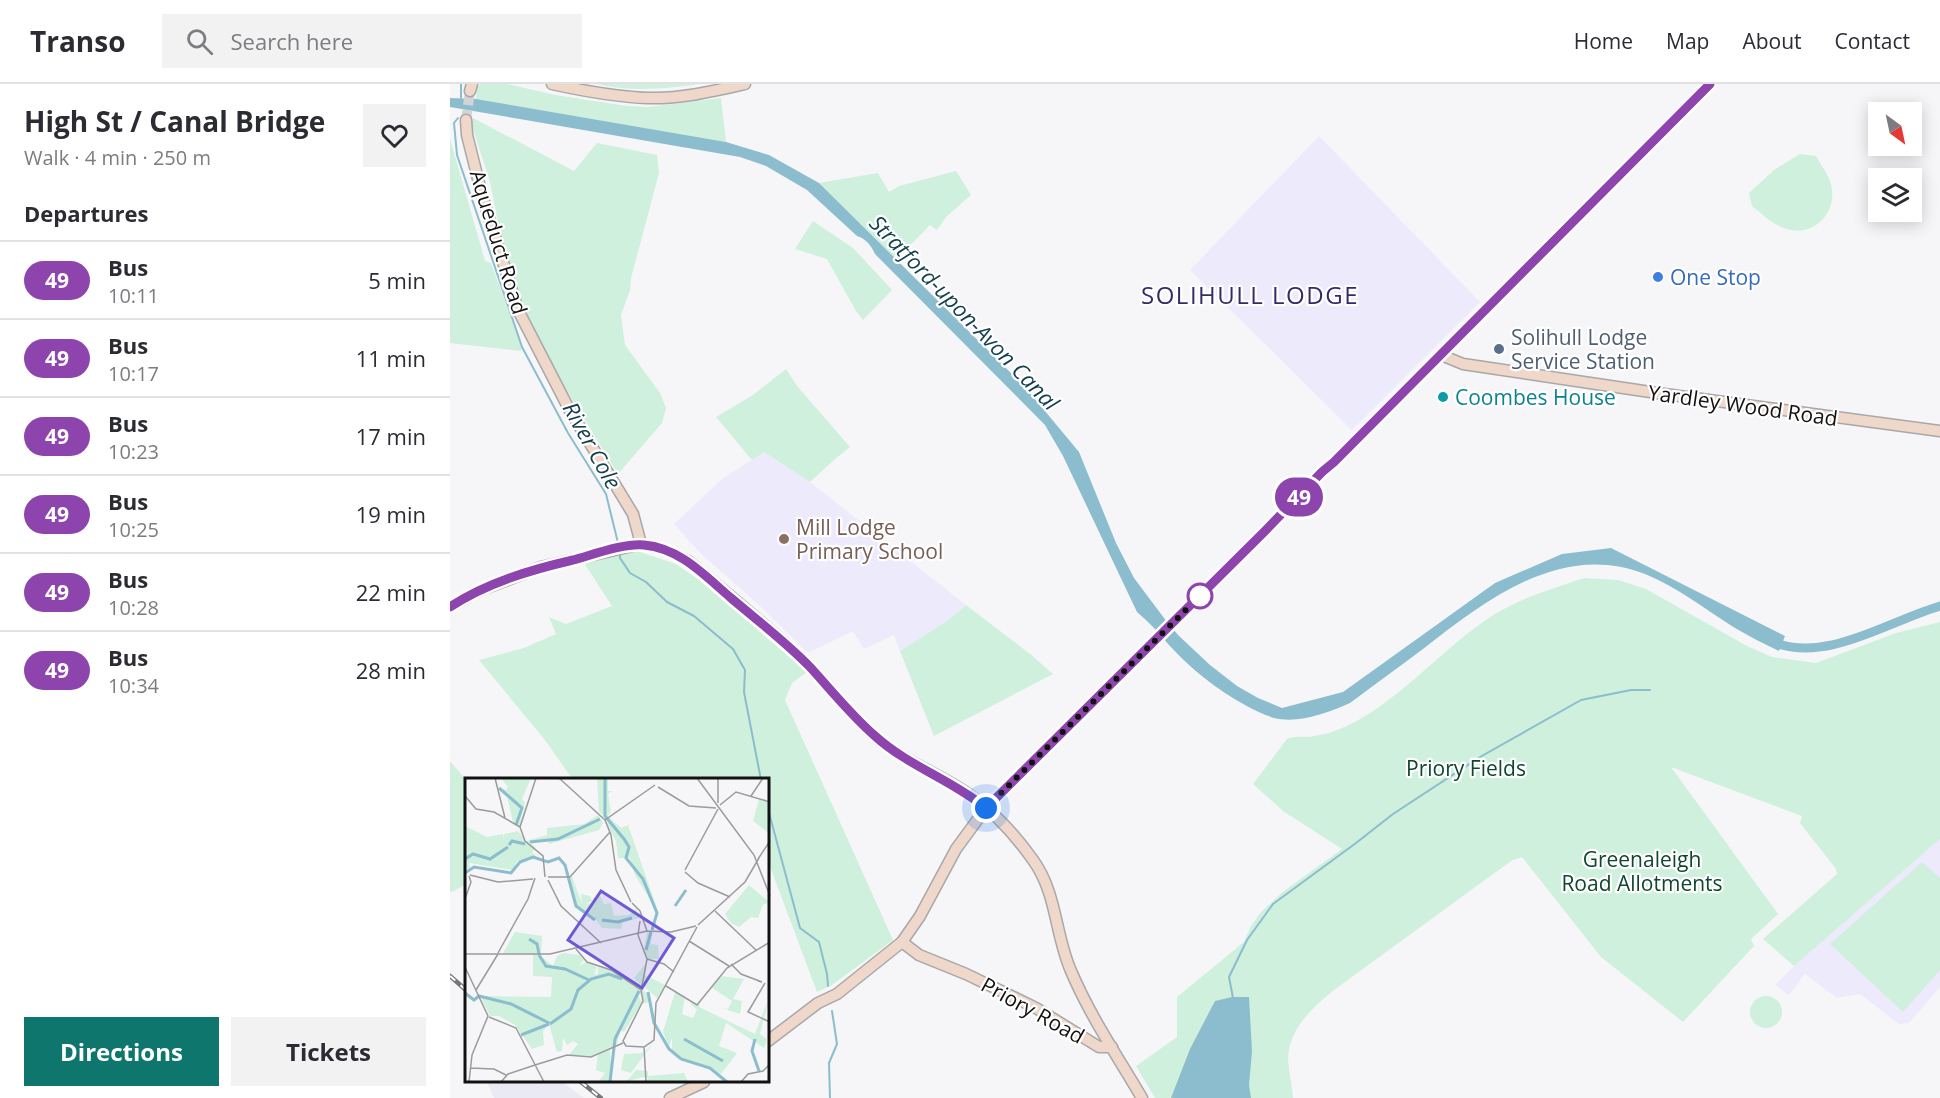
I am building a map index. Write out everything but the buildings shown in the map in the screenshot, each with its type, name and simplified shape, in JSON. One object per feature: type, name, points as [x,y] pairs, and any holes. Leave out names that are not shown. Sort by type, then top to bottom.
[{"type":"street","points":[[552,84],[602,94],[649,98],[691,95],[745,84]]},
{"type":"street","points":[[770,1040],[818,1004],[837,994],[902,942],[920,916],[956,849],[986,808],[1710,84]]},
{"type":"street","name":"Aqueduct Road","points":[[466,120],[467,135],[482,195],[518,310],[569,409],[633,514],[641,544]]},
{"type":"street","name":"Yardley Wood Road","points":[[1444,351],[1446,357],[1463,364],[1940,431]]},
{"type":"street","points":[[450,607],[476,592],[530,570],[641,544],[666,550],[688,561],[805,662],[845,709],[876,737],[900,754],[970,795],[995,816],[1033,859],[1048,887],[1070,970],[1112,1047]]},
{"type":"street","name":"Priory Road","points":[[902,942],[919,955],[966,974],[1036,1008],[1099,1047],[1112,1047],[1142,1098]]},
{"type":"street","points":[[670,1098],[702,1083]]},
{"type":"shaded area","points":[[1319,136],[1480,302],[1352,430],[1190,270]]},
{"type":"shaded area","name":"Mill Lodge Primary School","points":[[764,452],[810,482],[966,605],[950,619],[900,651],[894,635],[864,649],[853,631],[808,653],[758,604],[700,553],[674,524],[722,479]]},
{"type":"shaded area","points":[[1940,839],[1940,987],[1909,1023],[1899,1024],[1860,994],[1837,998],[1805,974],[1789,995],[1775,985],[1794,966]]},
{"type":"shaded area","points":[[487,1083],[563,1083],[584,1098],[494,1098]]},
{"type":"green space","points":[[481,84],[507,84],[555,95],[627,106],[648,107],[721,98],[726,142],[476,99],[477,87]]},
{"type":"green space","points":[[596,84],[699,84],[648,89]]},
{"type":"green space","points":[[473,118],[574,171],[597,143],[657,155],[659,173],[631,278],[630,290],[621,315],[625,345],[660,393],[666,408],[662,423],[618,474],[564,386],[520,298],[502,242],[490,182],[470,120]]},
{"type":"green space","points":[[450,139],[485,261],[491,263],[522,347],[521,351],[450,343]]},
{"type":"green space","points":[[1800,154],[1816,156],[1830,181],[1832,199],[1830,208],[1820,222],[1805,230],[1796,231],[1773,223],[1764,216],[1752,206],[1749,193],[1774,170]]},
{"type":"green space","points":[[956,171],[971,195],[946,217],[937,230],[930,225],[896,260],[819,183],[878,173],[889,192],[899,186]]},
{"type":"green space","points":[[813,221],[853,248],[892,290],[863,320],[827,259],[795,249]]},
{"type":"green space","points":[[786,369],[797,386],[850,447],[810,482],[764,452],[752,460],[716,417],[753,395]]},
{"type":"green space","points":[[637,551],[676,564],[699,580],[807,672],[792,683],[785,700],[893,940],[832,985],[817,992],[770,866],[770,778],[572,778],[545,740],[479,660],[524,648],[556,634],[549,617],[566,624],[612,606],[584,563],[613,554]]},
{"type":"green space","name":"Priory Fields","points":[[1584,578],[1618,580],[1646,589],[1747,646],[1772,657],[1816,663],[1896,633],[1940,622],[1940,839],[1794,966],[1763,939],[1837,874],[1836,869],[1800,823],[1802,816],[1671,767],[1778,914],[1751,939],[1754,946],[1683,1022],[1601,957],[1522,857],[1511,861],[1334,990],[1310,1011],[1292,1038],[1289,1049],[1288,1060],[1293,1098],[1155,1098],[1136,1066],[1177,1037],[1177,997],[1244,942],[1261,912],[1284,891],[1342,849],[1283,811],[1253,784],[1287,739],[1320,735],[1353,723],[1388,701],[1467,634],[1495,614],[1532,596]]},
{"type":"green space","points":[[966,605],[1053,674],[934,736],[900,651],[950,619]]},
{"type":"green space","points":[[450,761],[465,779],[465,885],[450,891]]},
{"type":"green space","points":[[1922,862],[1940,878],[1940,970],[1903,1012],[1830,944]]},
{"type":"green space","points":[[1766,996],[1778,1000],[1782,1012],[1778,1024],[1766,1028],[1754,1024],[1750,1012],[1754,1000]]},
{"type":"water","points":[[450,98],[476,99],[726,142],[769,155],[819,183],[1025,387],[1079,452],[1116,543],[1134,578],[1178,635],[1237,686],[1282,708],[1343,692],[1495,583],[1562,554],[1611,548],[1785,636],[1779,651],[1735,628],[1657,579],[1614,566],[1584,565],[1554,570],[1499,595],[1472,612],[1350,703],[1303,719],[1274,718],[1263,714],[1224,693],[1204,678],[1177,654],[1137,612],[1063,456],[1045,425],[875,254],[868,243],[857,236],[807,190],[766,166],[740,157],[450,107]]},
{"type":"water","points":[[1232,997],[1249,997],[1252,1051],[1249,1085],[1251,1098],[1171,1098],[1190,1049],[1215,1001]]},
{"type":"waterway","name":"River Cole","points":[[461,84],[461,98]]},
{"type":"waterway","name":"River Cole","points":[[458,118],[454,123],[457,155],[522,347],[568,433],[606,494],[619,547]]},
{"type":"waterway","name":"River Cole","points":[[620,552],[620,558],[630,573],[646,582],[667,602],[694,616],[733,649],[745,670],[744,692],[761,778]]},
{"type":"waterway","name":"Stratford-upon-Avon Canal","points":[[1771,641],[1792,647],[1813,648],[1834,644],[1940,606]]},
{"type":"waterway","points":[[1233,998],[1229,977],[1247,940],[1273,904],[1393,814],[1480,757],[1581,700],[1631,690],[1650,690]]},
{"type":"waterway","name":"River Cole","points":[[770,816],[800,928],[819,942],[828,986]]},
{"type":"waterway","name":"River Cole","points":[[830,1098],[829,1063],[837,1044],[832,1011]]},
{"type":"tunnel","points":[[466,120],[470,91]]},
{"type":"railway","points":[[450,976],[465,989]]},
{"type":"railway","points":[[582,1083],[601,1098]]},
{"type":"bus line","name":"49","points":[[450,607],[476,592],[541,567],[641,544],[666,550],[688,561],[778,638],[811,668],[845,709],[888,747],[970,795],[986,808],[1543,254],[1710,84]]},
{"type":"place","name":"One Stop","points":[[1658,277]]},
{"type":"place","name":"Solihull Lodge Service Station","points":[[1499,349]]},
{"type":"place","name":"Coombes House","points":[[1443,397]]},
{"type":"place","name":"Mill Lodge Primary School","points":[[784,539]]},
{"type":"district","name":"SOLIHULL LODGE","points":[[1250,294]]},
{"type":"route","points":[[986,808],[1206,590],[1200,596]]},
{"type":"park label","name":"Greenaleigh Road Allotments","points":[[1642,871]]}]
